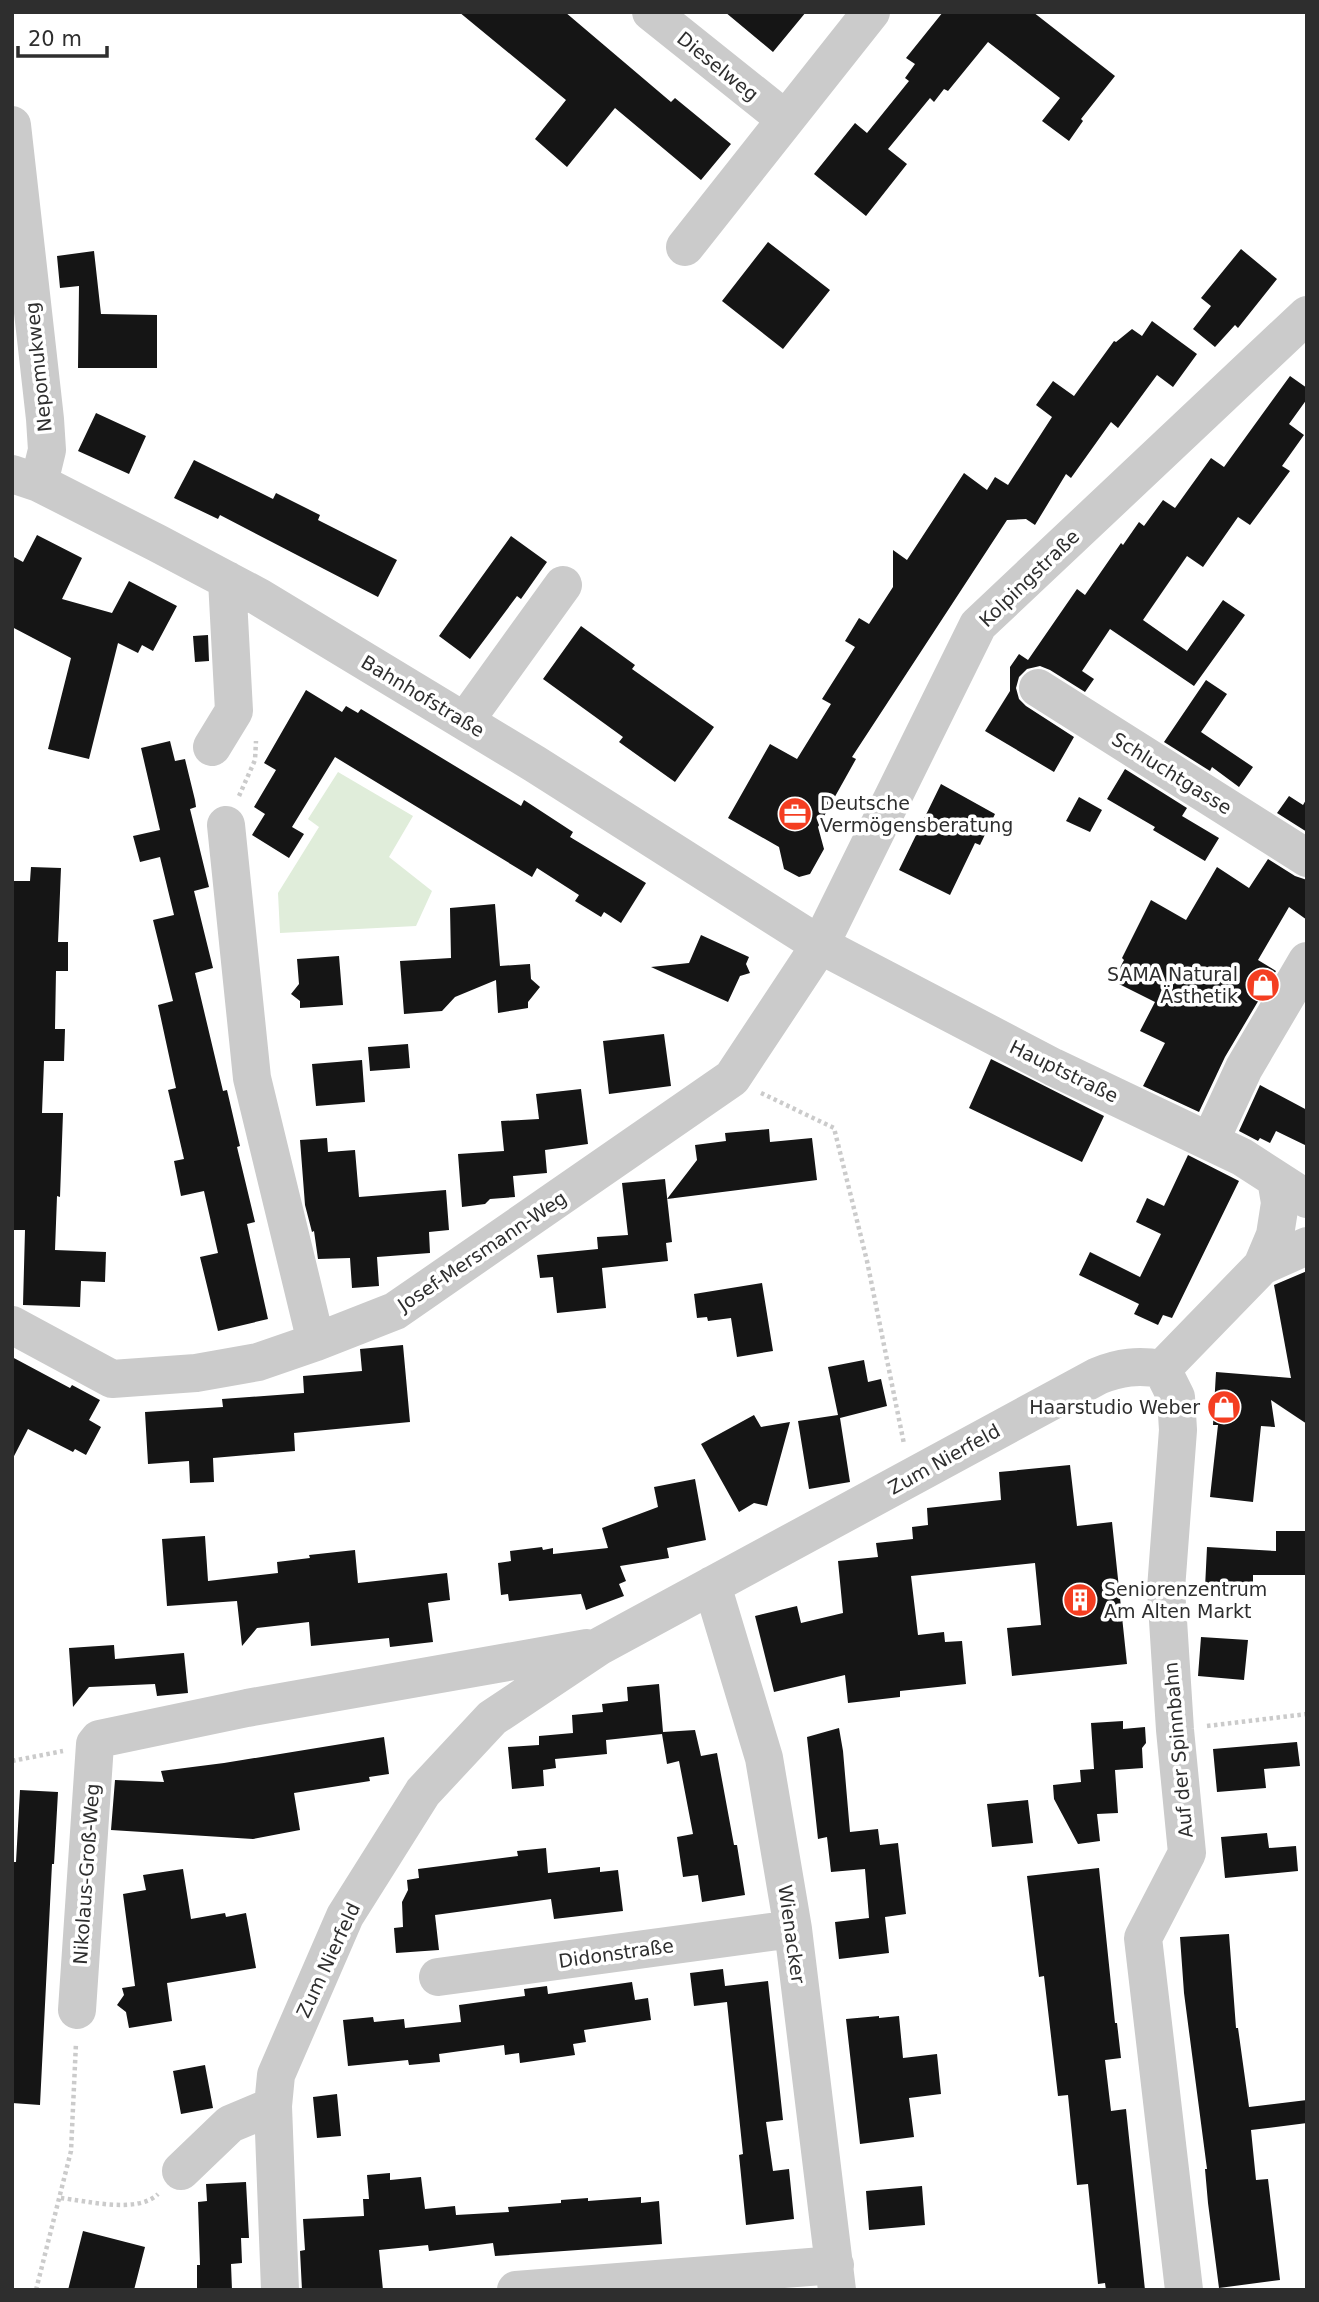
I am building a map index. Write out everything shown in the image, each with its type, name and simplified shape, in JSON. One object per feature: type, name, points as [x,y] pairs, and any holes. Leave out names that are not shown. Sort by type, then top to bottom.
[{"type":"street","name":"Dieselweg","points":[[652,12],[785,119]]},
{"type":"street","points":[[685,247],[871,12]]},
{"type":"street","name":"Nepomukweg","points":[[12,125],[47,450],[26,478]]},
{"type":"street","name":"Kolpingstraße","points":[[820,944],[978,625],[1307,314]]},
{"type":"street","name":"Bahnhofstraße","points":[[26,478],[227,580],[465,722],[820,944]]},
{"type":"street","points":[[212,747],[234,711],[227,580]]},
{"type":"street","points":[[465,722],[563,584]]},
{"type":"street","name":"Schluchtgasse","points":[[1038,688],[1307,858]]},
{"type":"street","points":[[226,825],[252,1078],[316,1342]]},
{"type":"street","name":"Josef-Mersmann-Weg","points":[[12,1325],[112,1379],[196,1373],[258,1362],[396,1311],[732,1079],[820,944]]},
{"type":"street","name":"Hauptstraße","points":[[820,944],[1053,1066],[1210,1141],[1292,1189]]},
{"type":"street","points":[[1210,1141],[1244,1068],[1307,961]]},
{"type":"street","points":[[1262,1266],[1275,1235],[1280,1203],[1292,1189]]},
{"type":"street","points":[[1161,1369],[1262,1266],[1307,1246]]},
{"type":"street","name":"Zum Nierfeld","points":[[280,2290],[272,2106],[276,2075],[345,1916],[423,1791],[492,1718],[600,1646],[1098,1376],[1119,1368],[1140,1366],[1161,1369]]},
{"type":"street","name":"Auf der Spinnbahn","points":[[1161,1369],[1176,1397],[1178,1430],[1166,1589],[1175,1730],[1187,1853],[1143,1938],[1184,2290]]},
{"type":"street","name":"Wienacker","points":[[712,1585],[764,1758],[793,1929],[836,2277]]},
{"type":"street","name":"Zum Nierfeld","points":[[97,1742],[247,1708],[600,1646]]},
{"type":"street","name":"Nikolaus-Groß-Weg","points":[[77,2010],[97,1742]]},
{"type":"street","name":"Didonstraße","points":[[439,1977],[793,1929]]},
{"type":"street","points":[[181,2171],[230,2124],[272,2106]]},
{"type":"street","points":[[516,2290],[836,2277]]},
{"type":"path","points":[[732,1079],[834,1128],[867,1261],[904,1444],[915,1474]]},
{"type":"path","points":[[1175,1730],[1307,1714]]},
{"type":"path","points":[[12,1761],[97,1742]]},
{"type":"path","points":[[36,2290],[71,2151],[77,2010]]},
{"type":"path","points":[[61,2198],[127,2205],[142,2204],[155,2198],[181,2171]]},
{"type":"green space","points":[[338,772],[413,816],[389,857],[432,891],[416,926],[280,933],[278,893],[319,827],[308,819]]},
{"type":"building","points":[[459,12],[565,12],[671,102],[675,98],[731,144],[701,180],[615,108],[567,167],[535,139],[566,100]]},
{"type":"building","points":[[725,12],[806,12],[773,52]]},
{"type":"building","points":[[943,12],[1033,12],[1115,76],[1081,119],[1083,121],[1069,141],[1042,121],[1060,98],[988,42],[948,91],[944,89],[934,102],[930,98],[888,149],[907,164],[866,216],[814,174],[855,123],[867,133],[909,81],[905,78],[915,64],[906,58]]},
{"type":"building","points":[[768,242],[830,290],[783,349],[722,301]]},
{"type":"building","points":[[1241,249],[1277,279],[1238,328],[1235,325],[1215,347],[1193,329],[1211,306],[1201,298]]},
{"type":"building","points":[[94,251],[101,314],[157,315],[157,368],[78,368],[79,286],[60,288],[57,256]]},
{"type":"building","points":[[1152,321],[1197,354],[1173,387],[1157,375],[1118,428],[1111,422],[1071,478],[1066,474],[1035,525],[1026,519],[1007,520],[852,757],[856,759],[818,827],[824,849],[810,874],[799,877],[784,869],[779,847],[728,818],[770,744],[797,759],[831,704],[822,699],[855,647],[845,641],[859,618],[869,624],[893,587],[893,550],[907,560],[964,473],[987,490],[995,477],[1008,485],[1052,417],[1036,405],[1053,381],[1074,396],[1114,341],[1132,329],[1142,336]]},
{"type":"building","points":[[1290,376],[1307,388],[1307,399],[1289,424],[1304,435],[1282,466],[1290,471],[1250,525],[1238,517],[1203,567],[1187,556],[1143,620],[1187,651],[1223,600],[1245,615],[1194,686],[1110,629],[1082,671],[1094,679],[1085,692],[1040,666],[1027,669],[1019,677],[1016,688],[1019,699],[1074,737],[1054,772],[985,731],[1010,691],[1010,667],[1019,654],[1028,660],[1077,589],[1085,595],[1121,543],[1123,545],[1139,522],[1144,526],[1163,500],[1175,508],[1211,458],[1224,467]]},
{"type":"building","points":[[96,413],[146,436],[129,474],[78,451]]},
{"type":"building","points":[[194,460],[273,499],[276,493],[320,515],[318,520],[397,560],[378,597],[220,515],[218,519],[174,498]]},
{"type":"building","points":[[37,535],[82,558],[62,599],[112,613],[129,581],[177,606],[153,651],[142,645],[138,653],[118,643],[89,759],[48,749],[71,658],[12,627],[12,556],[23,562]]},
{"type":"building","points":[[511,536],[547,562],[521,599],[517,596],[470,659],[439,636]]},
{"type":"building","points":[[581,626],[635,665],[632,669],[714,727],[675,782],[619,742],[623,737],[543,679]]},
{"type":"building","points":[[208,635],[209,661],[195,662],[193,636]]},
{"type":"building","points":[[1206,680],[1227,694],[1201,732],[1253,767],[1239,787],[1212,767],[1210,771],[1164,742]]},
{"type":"building","points":[[306,690],[342,712],[346,706],[358,713],[361,709],[521,806],[524,800],[573,832],[570,837],[646,883],[621,923],[604,912],[601,917],[575,901],[579,895],[537,868],[532,877],[335,757],[292,827],[304,834],[289,858],[252,835],[265,814],[254,807],[276,770],[264,763]]},
{"type":"building","points":[[170,741],[175,761],[185,759],[195,800],[196,807],[190,809],[209,887],[194,891],[213,968],[195,973],[223,1091],[227,1090],[240,1146],[237,1147],[255,1222],[247,1224],[268,1319],[218,1331],[200,1257],[218,1253],[204,1191],[181,1196],[174,1161],[184,1159],[168,1090],[176,1088],[158,1005],[173,1001],[153,920],[174,915],[160,857],[140,862],[133,836],[160,830],[141,748]]},
{"type":"building","points":[[1125,769],[1187,808],[1182,816],[1219,838],[1205,861],[1107,799]]},
{"type":"building","points":[[941,784],[995,814],[980,845],[975,843],[950,895],[899,870]]},
{"type":"building","points":[[1289,796],[1303,805],[1307,798],[1307,832],[1277,813]]},
{"type":"building","points":[[1079,797],[1102,810],[1090,832],[1066,821]]},
{"type":"building","points":[[1268,859],[1295,876],[1307,880],[1307,920],[1289,907],[1258,960],[1276,971],[1225,1057],[1199,1112],[1143,1086],[1165,1043],[1140,1031],[1155,1002],[1113,981],[1151,900],[1186,920],[1217,867],[1249,888]]},
{"type":"building","points":[[31,867],[61,868],[58,942],[68,942],[68,971],[56,971],[55,1029],[65,1029],[64,1061],[44,1061],[42,1113],[63,1113],[55,1250],[106,1252],[105,1282],[81,1281],[80,1307],[23,1305],[25,1230],[12,1230],[12,881],[30,881]]},
{"type":"building","points":[[495,904],[500,966],[530,964],[531,979],[540,987],[528,1002],[528,1008],[498,1013],[496,980],[455,997],[442,1011],[404,1014],[400,961],[451,958],[450,908]]},
{"type":"building","points":[[701,935],[749,957],[746,964],[750,973],[740,976],[728,1002],[651,967],[689,963]]},
{"type":"building","points":[[339,956],[343,1005],[300,1008],[300,1001],[291,994],[299,984],[297,959]]},
{"type":"building","points":[[664,1034],[671,1086],[609,1094],[603,1041]]},
{"type":"building","points":[[408,1044],[410,1068],[370,1071],[368,1047]]},
{"type":"building","points":[[991,1059],[1104,1116],[1082,1162],[969,1108]]},
{"type":"building","points":[[362,1060],[365,1102],[316,1106],[312,1064]]},
{"type":"building","points":[[1260,1085],[1307,1110],[1307,1146],[1276,1131],[1270,1143],[1260,1138],[1258,1141],[1239,1131]]},
{"type":"building","points":[[581,1089],[588,1144],[545,1150],[547,1173],[513,1176],[515,1197],[490,1199],[485,1204],[462,1207],[458,1154],[504,1151],[501,1121],[539,1119],[536,1094]]},
{"type":"building","points":[[769,1129],[770,1142],[812,1138],[817,1180],[667,1199],[697,1160],[695,1145],[726,1141],[725,1133]]},
{"type":"building","points":[[327,1138],[328,1152],[355,1150],[359,1197],[446,1190],[449,1230],[429,1232],[430,1253],[377,1257],[379,1286],[352,1288],[350,1258],[318,1259],[314,1231],[312,1232],[305,1205],[300,1140]]},
{"type":"building","points":[[1188,1155],[1239,1181],[1172,1318],[1163,1315],[1158,1325],[1134,1314],[1139,1304],[1079,1275],[1090,1252],[1140,1277],[1161,1234],[1136,1222],[1147,1198],[1164,1206]]},
{"type":"building","points":[[665,1179],[672,1242],[666,1243],[668,1261],[602,1268],[606,1308],[557,1313],[553,1277],[540,1278],[537,1255],[598,1249],[597,1237],[628,1235],[622,1183]]},
{"type":"building","points":[[1307,1271],[1307,1424],[1271,1400],[1275,1427],[1261,1426],[1253,1502],[1210,1497],[1218,1425],[1213,1425],[1216,1372],[1291,1378],[1274,1285]]},
{"type":"building","points":[[762,1283],[773,1351],[737,1357],[731,1318],[708,1321],[707,1317],[697,1318],[694,1294]]},
{"type":"building","points":[[403,1345],[410,1422],[294,1433],[295,1451],[213,1458],[214,1482],[190,1483],[189,1461],[148,1464],[145,1412],[223,1407],[222,1399],[304,1393],[303,1376],[362,1371],[360,1349]]},
{"type":"building","points":[[12,1357],[70,1388],[72,1385],[100,1400],[89,1420],[101,1427],[86,1455],[75,1449],[73,1452],[28,1429],[12,1460]]},
{"type":"building","points":[[864,1360],[868,1382],[881,1379],[887,1406],[840,1418],[850,1482],[809,1489],[798,1421],[838,1415],[828,1367]]},
{"type":"building","points":[[754,1415],[761,1427],[790,1422],[767,1506],[754,1503],[739,1512],[701,1444]]},
{"type":"building","name":"Seniorenzentrum Am Alten Markt","points":[[1070,1465],[1077,1526],[1112,1522],[1127,1664],[1012,1676],[1007,1628],[1041,1625],[1035,1563],[911,1576],[918,1635],[944,1632],[945,1642],[962,1641],[966,1684],[900,1691],[900,1697],[848,1703],[845,1675],[774,1692],[755,1616],[797,1606],[801,1623],[843,1613],[838,1561],[878,1557],[876,1543],[913,1539],[912,1527],[928,1525],[927,1508],[1001,1500],[999,1472]]},
{"type":"building","points":[[695,1479],[706,1540],[667,1548],[669,1558],[620,1566],[626,1581],[619,1584],[624,1596],[586,1610],[581,1594],[509,1601],[508,1594],[501,1595],[498,1563],[511,1561],[510,1551],[542,1547],[543,1550],[553,1548],[553,1554],[608,1548],[602,1528],[658,1507],[654,1487]]},
{"type":"building","points":[[1276,1531],[1306,1531],[1307,1575],[1253,1575],[1253,1591],[1205,1588],[1207,1547],[1276,1551]]},
{"type":"building","points":[[205,1536],[208,1581],[278,1573],[277,1562],[355,1550],[358,1583],[447,1573],[450,1600],[428,1603],[433,1642],[390,1647],[389,1638],[311,1646],[309,1622],[257,1628],[242,1646],[237,1601],[167,1606],[162,1539]]},
{"type":"building","points":[[1201,1637],[1248,1640],[1244,1680],[1198,1676]]},
{"type":"building","points":[[114,1645],[115,1659],[184,1653],[188,1693],[157,1696],[155,1684],[89,1687],[73,1707],[69,1648]]},
{"type":"building","points":[[659,1684],[663,1732],[695,1730],[701,1756],[717,1753],[745,1895],[702,1902],[698,1875],[683,1877],[677,1837],[693,1834],[679,1761],[667,1764],[662,1734],[606,1740],[607,1754],[555,1759],[556,1768],[543,1770],[544,1786],[512,1789],[508,1747],[539,1745],[539,1736],[573,1733],[572,1715],[603,1712],[602,1704],[628,1701],[627,1687]]},
{"type":"building","points":[[1123,1721],[1123,1729],[1145,1727],[1143,1768],[1115,1770],[1118,1813],[1097,1814],[1100,1841],[1078,1844],[1054,1799],[1053,1785],[1081,1782],[1080,1770],[1094,1769],[1091,1723]]},
{"type":"building","points":[[839,1728],[850,1832],[878,1829],[880,1845],[898,1843],[906,1914],[885,1917],[889,1953],[839,1959],[835,1922],[869,1918],[865,1869],[831,1872],[827,1837],[818,1839],[807,1737]]},
{"type":"building","points":[[384,1737],[389,1774],[369,1777],[370,1781],[294,1793],[300,1830],[253,1839],[111,1830],[115,1780],[164,1782],[161,1771]]},
{"type":"building","points":[[1297,1742],[1300,1766],[1264,1769],[1266,1788],[1217,1792],[1213,1749]]},
{"type":"building","points":[[20,1790],[58,1792],[40,2105],[12,2103],[12,1862],[16,1862]]},
{"type":"building","points":[[1028,1800],[1033,1843],[992,1847],[987,1804]]},
{"type":"building","points":[[1267,1833],[1269,1848],[1296,1846],[1298,1871],[1225,1878],[1221,1837]]},
{"type":"building","points":[[546,1848],[548,1873],[600,1867],[600,1872],[618,1870],[623,1911],[554,1919],[551,1899],[435,1915],[439,1950],[396,1953],[394,1928],[403,1927],[402,1902],[408,1890],[407,1880],[419,1878],[418,1869],[518,1856],[517,1851]]},
{"type":"building","points":[[1099,1868],[1121,2058],[1105,2060],[1111,2111],[1126,2109],[1145,2290],[1106,2290],[1105,2283],[1098,2284],[1088,2184],[1077,2185],[1068,2095],[1058,2096],[1044,1976],[1039,1977],[1027,1876]]},
{"type":"building","points":[[183,1869],[191,1919],[225,1913],[226,1917],[246,1913],[256,1968],[167,1983],[172,2021],[129,2028],[126,2012],[117,2005],[124,1995],[122,1988],[135,1986],[123,1894],[146,1890],[143,1875]]},
{"type":"building","points":[[1229,1934],[1236,2028],[1249,2107],[1307,2100],[1307,2123],[1251,2130],[1256,2180],[1268,2179],[1280,2280],[1219,2288],[1208,2203],[1207,2169],[1184,1993],[1180,1937]]},
{"type":"building","points":[[723,1969],[725,1986],[768,1981],[783,2120],[766,2122],[773,2171],[789,2169],[794,2219],[746,2225],[739,2155],[743,2154],[727,2002],[694,2006],[690,1973]]},
{"type":"building","points":[[632,1982],[635,2000],[648,1998],[651,2020],[584,2030],[586,2042],[573,2044],[575,2055],[520,2063],[519,2053],[505,2055],[504,2045],[439,2054],[440,2062],[409,2065],[408,2060],[348,2066],[343,2020],[373,2017],[374,2022],[404,2019],[405,2028],[461,2022],[459,2005],[525,1996],[524,1989],[547,1986],[548,1994]]},
{"type":"building","points":[[899,2016],[903,2058],[937,2054],[941,2094],[909,2098],[914,2137],[860,2144],[846,2019]]},
{"type":"building","points":[[205,2065],[213,2108],[181,2114],[173,2071]]},
{"type":"building","points":[[337,2094],[341,2136],[317,2138],[313,2097]]},
{"type":"building","points":[[390,2173],[390,2180],[421,2177],[425,2209],[455,2206],[456,2215],[509,2212],[508,2207],[588,2198],[588,2201],[641,2197],[641,2203],[659,2201],[662,2244],[495,2256],[493,2243],[429,2251],[428,2245],[379,2250],[383,2290],[302,2290],[300,2251],[305,2250],[303,2219],[364,2216],[363,2199],[369,2199],[367,2175]]},
{"type":"building","points":[[246,2182],[249,2238],[241,2238],[242,2263],[231,2264],[232,2290],[197,2290],[197,2265],[200,2265],[198,2202],[207,2201],[206,2184]]},
{"type":"building","points":[[922,2186],[925,2225],[869,2230],[866,2191]]},
{"type":"building","points":[[83,2231],[145,2247],[134,2290],[68,2290]]},
{"type":"place","name":"Deutsche Vermögensberatung","points":[[795,814]]},
{"type":"place","name":"SAMA Natural Ästhetik","points":[[1263,985]]},
{"type":"place","name":"Haarstudio Weber","points":[[1224,1407]]},
{"type":"place","name":"Seniorenzentrum Am Alten Markt","points":[[1080,1600]]}]
